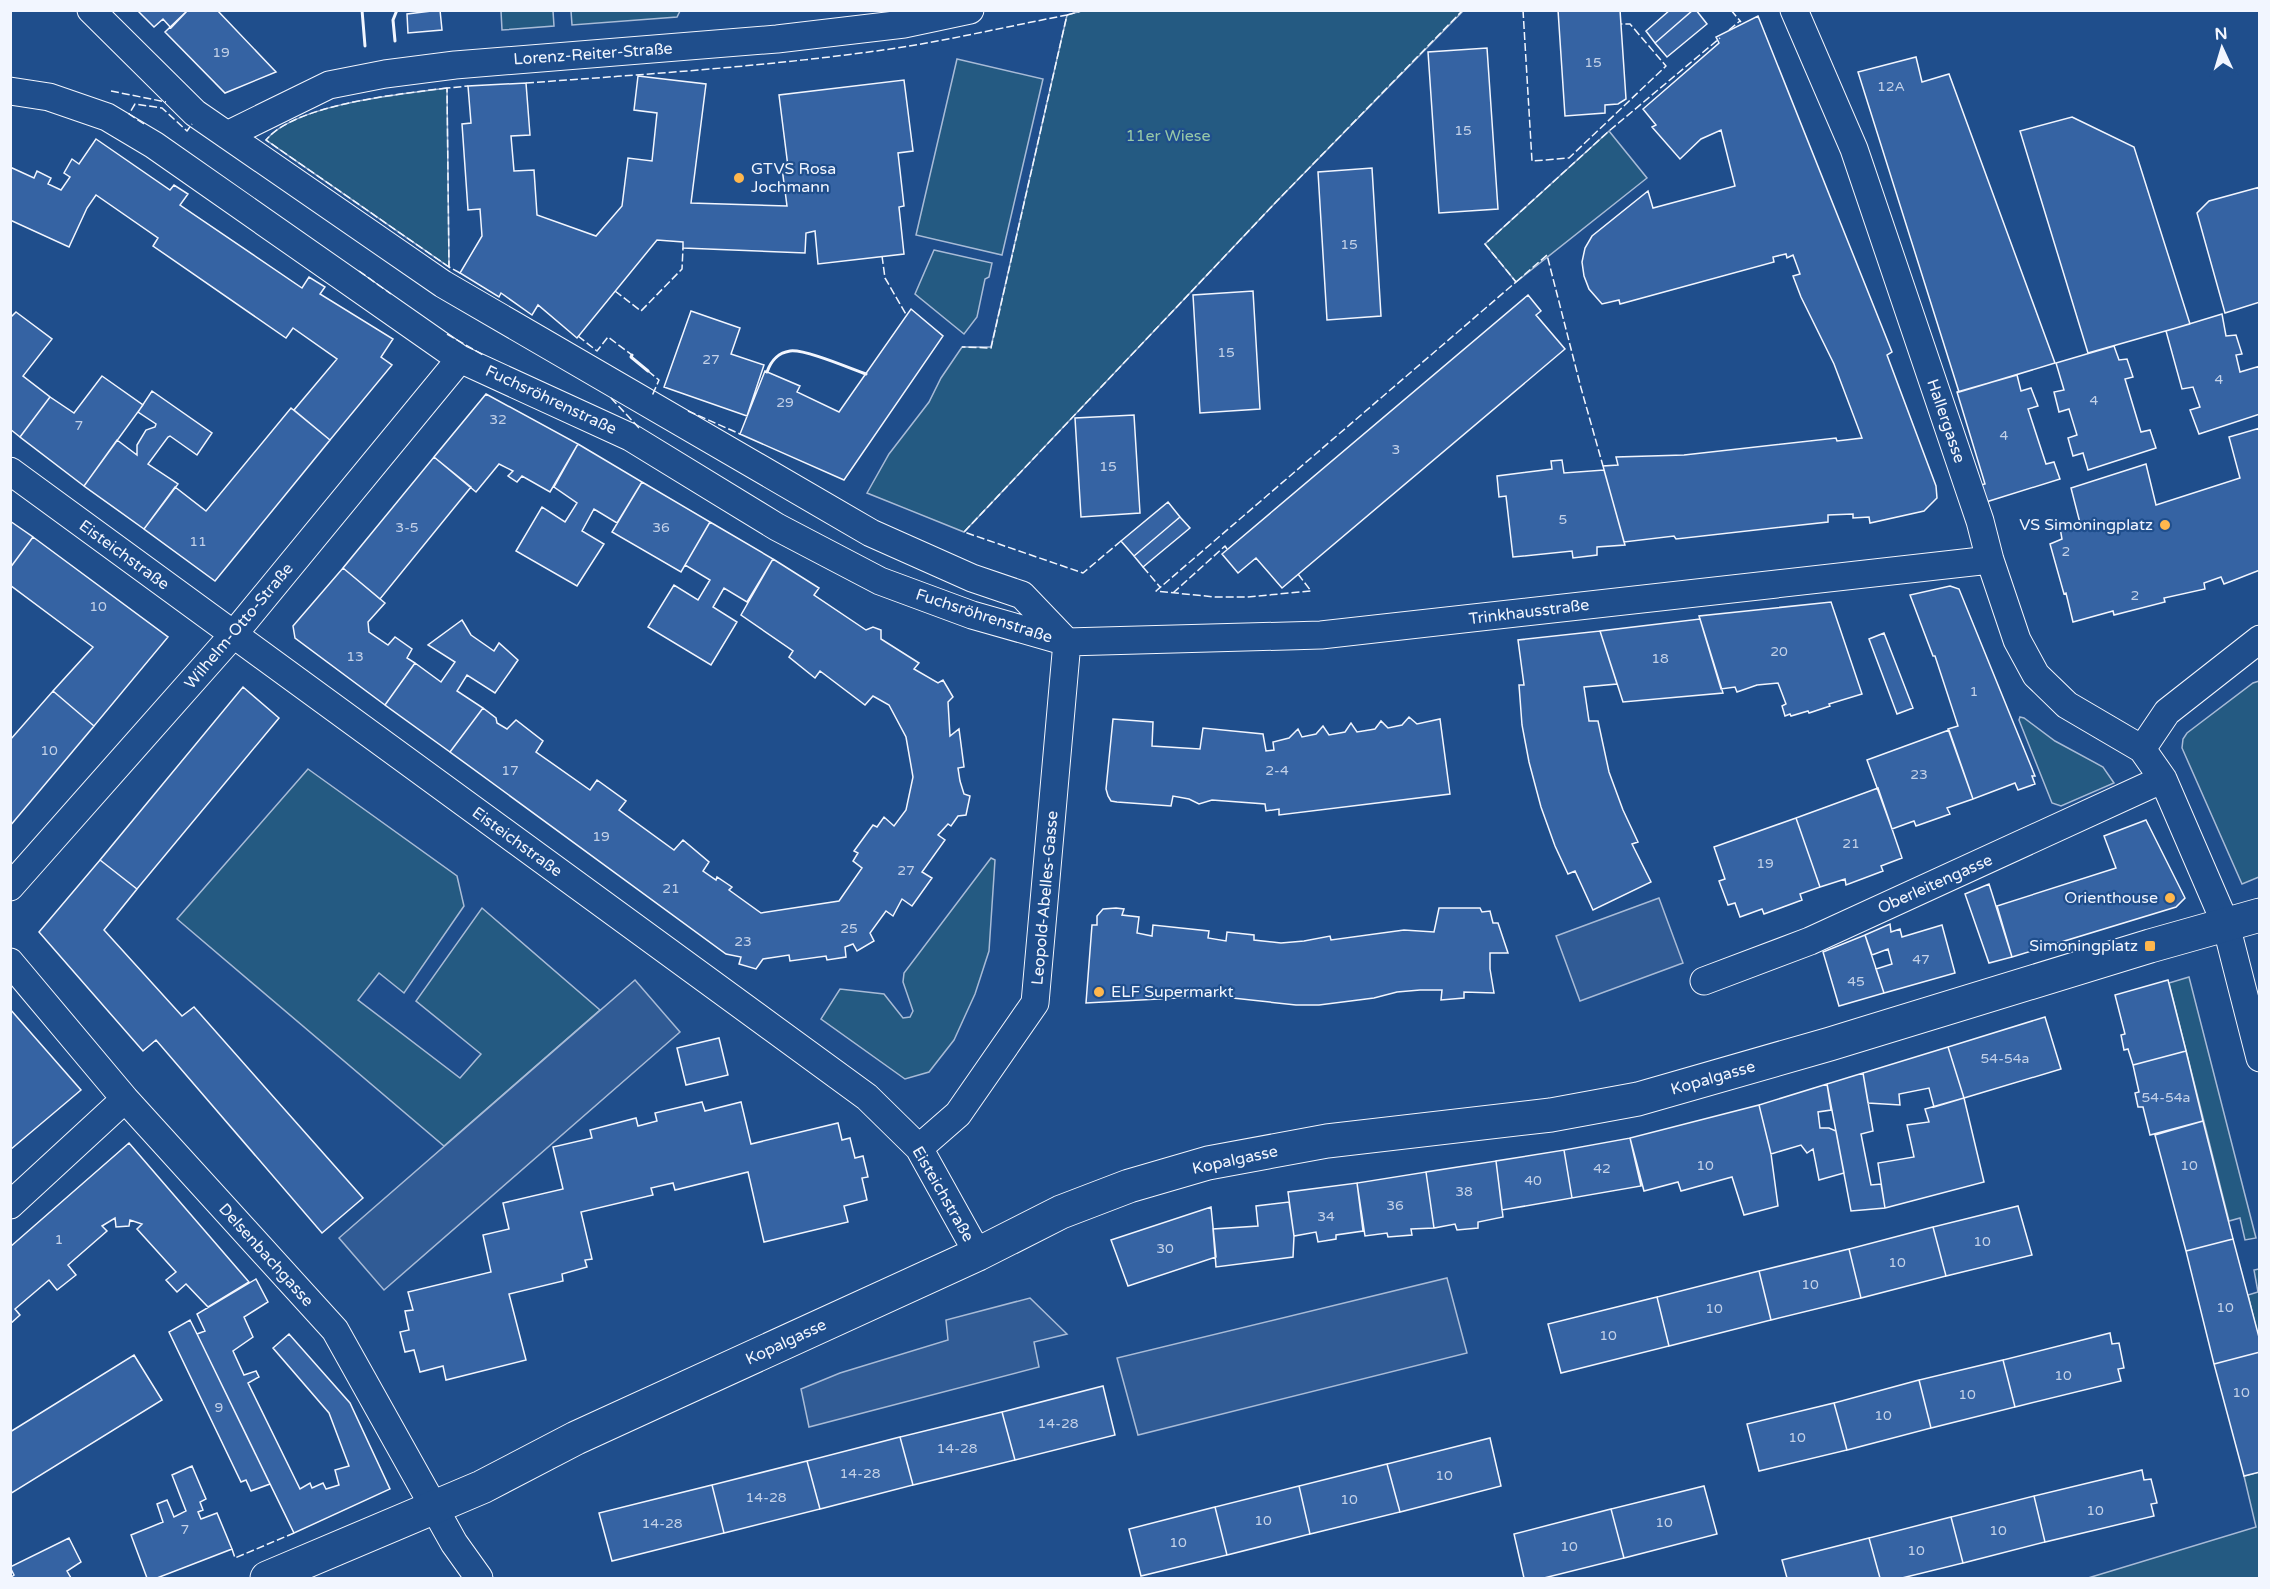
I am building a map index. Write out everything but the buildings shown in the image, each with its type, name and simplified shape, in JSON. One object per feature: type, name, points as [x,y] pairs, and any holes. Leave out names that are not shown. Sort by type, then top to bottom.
[{"type":"street","name":"Fuchsröhrenstraße","points":[[91,10],[195,113],[443,284],[871,533],[972,578],[1022,595],[1067,642]]},
{"type":"street","name":"Lorenz-Reiter-Straße","points":[[227,135],[329,85],[385,74],[455,65],[777,39],[904,24],[970,10]]},
{"type":"street","name":"Hallergasse","points":[[1794,10],[1854,149],[1980,521],[1990,560],[2017,640],[2036,675],[2067,705],[2142,748],[2163,779]]},
{"type":"street","name":"Fuchsröhrenstraße","points":[[10,91],[49,97],[107,117],[154,145],[460,358],[630,437],[777,527],[880,581],[972,615],[1067,642]]},
{"type":"street","name":"Wilhelm-Otto-Straße","points":[[10,887],[233,635],[460,358]]},
{"type":"street","name":"Eisteichstraße","points":[[10,471],[867,1097],[919,1148],[978,1254]]},
{"type":"street","name":"Trinkhausstraße","points":[[1067,642],[1321,635],[1990,560]]},
{"type":"street","points":[[2142,748],[2168,712],[2259,639]]},
{"type":"street","name":"Leopold-Abelles-Gasse","points":[[919,1148],[958,1114],[1035,1003],[1067,642]]},
{"type":"street","points":[[2163,779],[2226,925],[2259,1058]]},
{"type":"street","name":"Oberleitengasse","points":[[1704,981],[1810,940],[2163,779]]},
{"type":"street","name":"Kopalgasse","points":[[267,1578],[482,1487],[576,1438],[978,1254],[1061,1212],[1129,1186],[1208,1163],[1328,1142],[1551,1115],[1638,1099],[1830,1044],[2259,915]]},
{"type":"street","name":"Delsenbachgasse","points":[[10,962],[125,1099],[335,1330],[454,1543],[479,1578]]},
{"type":"street","points":[[10,1205],[125,1099]]},
{"type":"green space","points":[[571,10],[680,11],[677,17],[572,25]]},
{"type":"green space","name":"11er Wiese","points":[[1085,10],[1463,11],[1276,202],[964,532],[867,493],[889,454],[929,402],[941,378],[962,347],[991,347],[1067,15]]},
{"type":"green space","points":[[501,11],[553,11],[554,26],[502,30]]},
{"type":"green space","points":[[957,59],[1043,79],[1002,255],[916,235]]},
{"type":"green space","points":[[447,88],[449,267],[266,140],[280,128],[324,109],[377,98]]},
{"type":"green space","points":[[1609,131],[1647,178],[1516,282],[1485,244]]},
{"type":"green space","points":[[934,250],[992,263],[989,277],[985,279],[977,317],[964,334],[915,294]]},
{"type":"green space","points":[[2259,681],[2259,877],[2242,884],[2182,748],[2183,739],[2187,733],[2253,683]]},
{"type":"green space","points":[[2020,717],[2055,741],[2103,767],[2114,783],[2061,806],[2052,803],[2019,720]]},
{"type":"green space","points":[[308,769],[457,876],[464,906],[404,993],[379,973],[358,1000],[460,1078],[481,1054],[416,1001],[482,908],[600,1010],[444,1146],[177,919]]},
{"type":"green space","points":[[991,858],[995,860],[989,951],[975,994],[954,1040],[929,1072],[905,1079],[821,1019],[840,989],[884,994],[903,1018],[910,1017],[913,1011],[903,982],[904,973]]},
{"type":"green space","points":[[2189,977],[2256,1238],[2245,1240],[2240,1218],[2229,1221],[2169,983]]},
{"type":"green space","points":[[2259,1269],[2259,1341],[2248,1295],[2258,1292],[2254,1270]]},
{"type":"green space","points":[[2259,1472],[2259,1578],[2088,1578],[2256,1527],[2244,1476]]},
{"type":"shaded area","points":[[1659,898],[1683,963],[1580,1001],[1556,936]]},
{"type":"shaded area","points":[[635,980],[680,1032],[384,1290],[339,1238]]},
{"type":"shaded area","points":[[1447,1278],[1467,1353],[1138,1435],[1117,1358]]},
{"type":"shaded area","points":[[1030,1298],[1067,1334],[1034,1342],[1039,1367],[809,1427],[801,1389],[840,1373],[948,1340],[946,1320]]},
{"type":"fence","points":[[1067,15],[1085,10]]},
{"type":"fence","points":[[1121,541],[1083,573],[964,532],[1276,202],[1463,10]]},
{"type":"fence","points":[[1523,10],[1532,161],[1569,158],[1666,66],[1630,24],[1621,24]]},
{"type":"fence","points":[[1731,10],[1741,22]]},
{"type":"fence","points":[[526,83],[805,60],[940,41],[1067,15],[991,348],[962,347]]},
{"type":"fence","points":[[1729,30],[1740,21]]},
{"type":"fence","points":[[1298,574],[1311,591],[1247,597],[1215,597],[1156,591],[1516,282],[1485,244],[1609,131],[1720,38]]},
{"type":"fence","points":[[460,273],[449,267],[447,88],[468,86]]},
{"type":"fence","points":[[447,88],[377,98],[324,109],[280,128],[266,140],[449,267]]},
{"type":"fence","points":[[111,91],[166,102]]},
{"type":"fence","points":[[144,124],[129,114],[135,104],[162,108],[187,131],[192,124]]},
{"type":"fence","points":[[615,291],[641,311],[682,269],[683,248]]},
{"type":"fence","points":[[1516,282],[1547,255],[1603,466]]},
{"type":"fence","points":[[882,256],[885,278],[907,316]]},
{"type":"fence","points":[[359,271],[391,294]]},
{"type":"fence","points":[[447,334],[483,355]]},
{"type":"fence","points":[[578,336],[597,351],[608,337],[632,355]]},
{"type":"fence","points":[[648,371],[659,380],[652,396]]},
{"type":"fence","points":[[611,398],[640,429]]},
{"type":"fence","points":[[688,411],[740,434]]},
{"type":"fence","points":[[1173,593],[1225,546],[1227,549]]},
{"type":"fence","points":[[1143,567],[1160,587]]},
{"type":"fence","points":[[232,1549],[235,1558],[294,1533]]},
{"type":"wall","points":[[362,10],[365,46]]},
{"type":"wall","points":[[395,41],[393,20],[397,10]]},
{"type":"wall","points":[[767,372],[775,358],[790,351],[797,351],[866,374]]},
{"type":"wall","points":[[632,355],[631,357],[648,371]]},
{"type":"place","name":"GTVS Rosa Jochmann","points":[[739,178]]},
{"type":"place","name":"VS Simoningplatz","points":[[2165,525]]},
{"type":"place","name":"Orienthouse","points":[[2170,898]]},
{"type":"place","name":"Simoningplatz","points":[[2150,946]]},
{"type":"place","name":"ELF Supermarkt","points":[[1099,992]]}]
